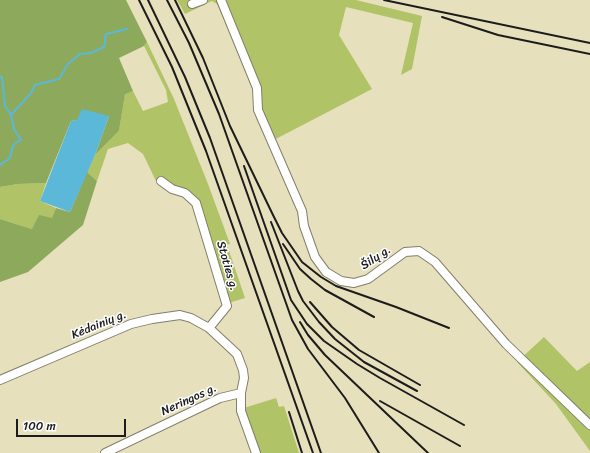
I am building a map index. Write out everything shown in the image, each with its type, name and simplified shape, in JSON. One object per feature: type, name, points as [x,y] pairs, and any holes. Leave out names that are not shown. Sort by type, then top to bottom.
[{"type":"street","points":[[192,4],[203,0]]},
{"type":"street","name":"Šilų g.","points":[[221,0],[258,88],[258,110],[302,211],[304,226],[315,257],[326,272],[341,282],[354,283],[368,279],[405,252],[419,251],[435,262],[506,344],[590,425]]},
{"type":"street","name":"Stoties g.","points":[[161,181],[172,189],[185,193],[196,203],[227,306],[209,328]]},
{"type":"street","name":"Kėdainių g.","points":[[0,380],[131,324],[180,315],[191,318],[209,328]]},
{"type":"street","points":[[209,328],[238,354],[244,378],[241,393],[241,411],[256,453]]},
{"type":"street","name":"Neringos g.","points":[[105,453],[220,398],[241,393]]},
{"type":"green space","points":[[0,0],[126,0],[147,42],[144,46],[119,58],[133,91],[125,94],[119,131],[95,155],[109,116],[71,121],[46,183],[18,184],[0,187]]},
{"type":"green space","points":[[177,0],[356,0],[422,16],[412,69],[401,75],[413,23],[346,7],[339,35],[372,89],[268,143],[253,108],[253,88],[217,4],[212,1],[185,14]]},
{"type":"green space","points":[[147,42],[174,99],[208,184],[230,244],[227,245],[245,298],[225,304],[195,207],[186,195],[166,189],[156,181],[143,154],[128,143],[108,149],[97,181],[87,172],[95,155],[119,131],[125,93],[133,91],[143,111],[168,102],[166,90],[144,46]]},
{"type":"green space","points":[[87,172],[97,181],[83,225],[28,272],[0,282],[0,219],[32,229],[39,215],[52,218],[56,208],[70,212]]},
{"type":"green space","points":[[46,183],[40,201],[56,208],[52,219],[32,229],[0,219],[0,187],[18,184]]},
{"type":"green space","points":[[544,337],[577,371],[590,362],[590,451],[556,404],[517,362]]},
{"type":"green space","points":[[276,398],[279,407],[284,406],[299,453],[260,453],[244,408]]},
{"type":"water","points":[[82,109],[109,116],[95,155],[70,212],[40,201],[71,121],[77,120]]},
{"type":"waterway","points":[[0,165],[10,158],[13,145],[21,140],[14,129],[11,115],[31,93],[35,85],[59,79],[68,64],[80,54],[91,53],[104,47],[106,34],[127,29]]},
{"type":"waterway","points":[[0,77],[2,77],[5,106],[11,115]]},
{"type":"railway","points":[[139,0],[172,67],[206,151],[313,453]]},
{"type":"railway","points":[[148,0],[185,77],[210,138],[321,453]]},
{"type":"railway","points":[[167,0],[189,43],[219,114],[292,320],[308,349],[345,398],[379,453]]},
{"type":"railway","points":[[175,0],[203,58],[230,126],[273,215],[282,233],[302,262],[321,277],[336,286],[396,307],[449,328]]},
{"type":"railway","points":[[384,0],[590,43]]},
{"type":"railway","points":[[442,17],[498,35],[590,54]]},
{"type":"railway","points":[[244,166],[291,300],[307,324],[324,341],[357,364],[464,425]]},
{"type":"railway","points":[[271,222],[298,291],[303,301],[319,322],[335,339],[364,362],[417,391]]},
{"type":"railway","points":[[283,244],[300,269],[311,279],[325,290],[374,317]]},
{"type":"railway","points":[[310,302],[332,327],[359,350],[420,385]]},
{"type":"railway","points":[[300,322],[308,335],[325,355],[428,453]]},
{"type":"railway","points":[[380,401],[460,446]]},
{"type":"railway","points":[[289,412],[302,453]]}]
